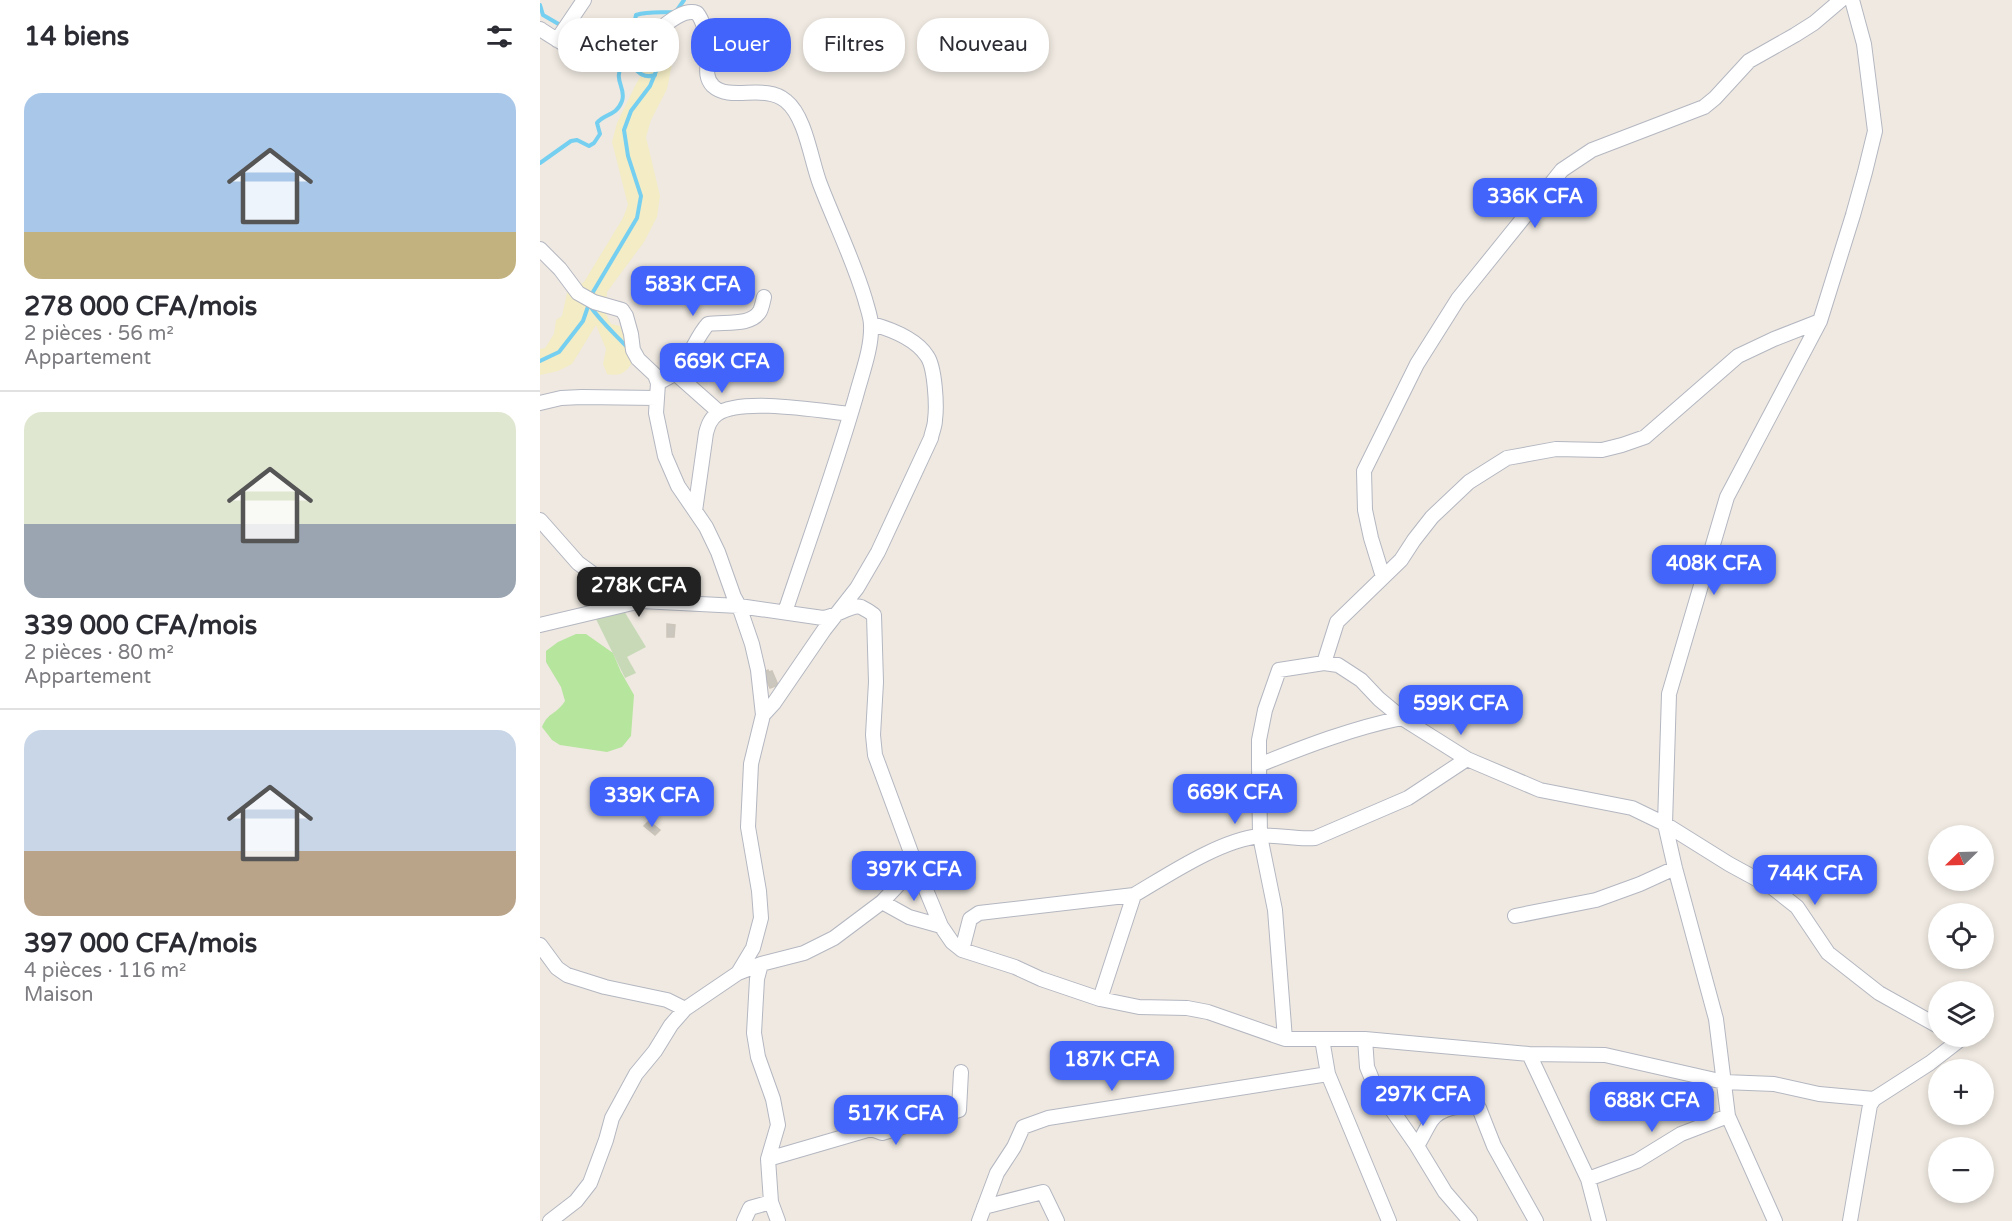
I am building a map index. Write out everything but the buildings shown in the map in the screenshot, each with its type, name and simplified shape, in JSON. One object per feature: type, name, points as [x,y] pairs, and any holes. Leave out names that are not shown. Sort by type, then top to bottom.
[{"type":"street","points":[[557,40],[584,0]]},
{"type":"street","points":[[1383,577],[1365,510],[1364,471],[1417,364],[1475,276],[1562,170],[1592,150],[1704,107],[1749,61],[1814,23],[1841,0]]},
{"type":"street","points":[[1776,1221],[1728,1116],[1716,1019],[1665,824],[1670,694],[1727,497],[1820,321],[1853,215],[1875,130],[1864,44],[1852,0]]},
{"type":"street","points":[[540,29],[581,52],[600,58],[618,56],[634,50],[664,25],[686,12],[697,13],[702,19],[706,35],[708,53],[706,71],[712,86],[739,94],[760,91],[785,99],[793,108],[805,137],[819,183],[856,270],[872,324],[867,354],[850,414],[821,509],[785,612]]},
{"type":"street","points":[[540,249],[560,269],[578,293],[594,302],[622,310],[628,324],[633,350],[638,359],[655,375],[658,383],[656,413],[665,456],[678,486],[718,552],[754,653],[763,715],[751,764],[748,827],[759,891],[761,918],[753,948],[738,973]]},
{"type":"street","points":[[658,383],[675,373],[708,324],[754,318],[760,311],[765,297]]},
{"type":"street","points":[[1324,663],[1336,622],[1401,560],[1439,510],[1469,482],[1507,458],[1556,449],[1602,450],[1622,446],[1644,437],[1738,356],[1820,321]]},
{"type":"street","points":[[763,715],[857,588],[878,552],[930,438],[935,420],[933,377],[928,356],[892,330],[872,324]]},
{"type":"street","points":[[675,373],[719,412]]},
{"type":"street","points":[[540,403],[561,398],[582,397],[657,398]]},
{"type":"street","points":[[695,511],[708,423],[719,412],[753,406],[850,414]]},
{"type":"street","points":[[540,520],[578,563],[604,582],[641,601]]},
{"type":"street","points":[[540,625],[641,601],[739,606],[823,618],[860,607],[874,615],[876,682],[873,735],[875,755],[941,926],[952,942],[962,950],[1041,979],[1100,999],[1139,1007],[1187,1008],[1208,1012],[1285,1039],[1365,1039],[1529,1054],[1605,1055],[1724,1082],[1774,1084],[1819,1094],[1874,1099]]},
{"type":"street","points":[[1285,1039],[1275,910],[1260,836],[1259,740],[1265,710],[1280,670],[1324,663],[1338,665],[1352,672],[1402,718],[1467,759],[1540,790],[1632,808],[1665,824],[1773,888],[1797,907],[1827,953],[1879,993],[1928,1020]]},
{"type":"street","points":[[1259,765],[1369,725],[1402,718]]},
{"type":"street","points":[[962,950],[970,919],[979,913],[1134,895],[1192,860],[1240,840],[1260,836],[1315,838],[1407,798],[1467,759]]},
{"type":"street","points":[[550,1221],[576,1201],[590,1183],[612,1118],[636,1074],[655,1051],[671,1024],[685,1009],[738,973],[761,964],[804,953],[834,938],[882,902],[916,866]]},
{"type":"street","points":[[1515,916],[1596,900],[1675,868]]},
{"type":"street","points":[[1100,999],[1134,895]]},
{"type":"street","points":[[882,902],[909,917],[941,926]]},
{"type":"street","points":[[540,945],[557,968],[567,975],[605,987],[667,1000],[685,1009]]},
{"type":"street","points":[[761,964],[756,979],[754,1033],[758,1057],[773,1099],[778,1125],[768,1159],[771,1202],[778,1221]]},
{"type":"street","points":[[1365,1039],[1370,1076],[1445,1192],[1470,1221]]},
{"type":"street","points":[[1322,1040],[1328,1074],[1389,1221]]},
{"type":"street","points":[[1850,1221],[1870,1105],[1874,1099],[1951,1047]]},
{"type":"street","points":[[1529,1054],[1588,1179],[1599,1221]]},
{"type":"street","points":[[768,1159],[872,1129],[882,1133],[898,1130],[959,1110],[961,1072]]},
{"type":"street","points":[[979,1221],[997,1173],[1014,1147],[1023,1126],[1048,1118],[1328,1074]]},
{"type":"street","points":[[1417,1146],[1431,1120],[1438,1113],[1473,1105],[1479,1108],[1494,1146],[1536,1221]]},
{"type":"street","points":[[1588,1179],[1637,1161],[1681,1134],[1728,1116]]},
{"type":"street","points":[[984,1207],[1043,1192],[1057,1221]]},
{"type":"street","points":[[744,1221],[750,1208],[771,1202]]},
{"type":"green space","points":[[621,606],[646,647],[627,657],[636,673],[625,678],[593,613]]},
{"type":"green space","points":[[576,634],[586,634],[613,653],[634,695],[631,736],[622,747],[607,752],[560,745],[552,740],[542,727],[565,701],[561,687],[546,662],[546,651],[558,642]]},
{"type":"sand","points":[[643,72],[670,72],[667,89],[651,120],[646,137],[660,196],[657,217],[644,242],[607,292],[606,314],[611,324],[620,326],[634,360],[623,373],[607,374],[603,364],[606,349],[596,325],[572,364],[558,371],[540,375],[540,349],[545,348],[554,334],[556,320],[562,316],[567,293],[584,282],[623,218],[628,205],[612,142],[617,123]]},
{"type":"waterway","points":[[675,13],[684,0]]},
{"type":"waterway","points":[[540,5],[543,15],[558,24]]},
{"type":"waterway","points":[[635,18],[636,15],[674,12]]},
{"type":"waterway","points":[[540,163],[571,141],[577,140],[589,146],[594,143],[600,134],[597,123],[617,110],[622,101],[623,92],[619,74],[624,63],[630,64],[644,75],[655,75]]},
{"type":"waterway","points":[[540,361],[559,352],[583,321],[593,292],[637,218],[641,196],[628,156],[624,130],[631,111],[650,86],[656,72]]},
{"type":"waterway","points":[[590,306],[628,348]]}]
